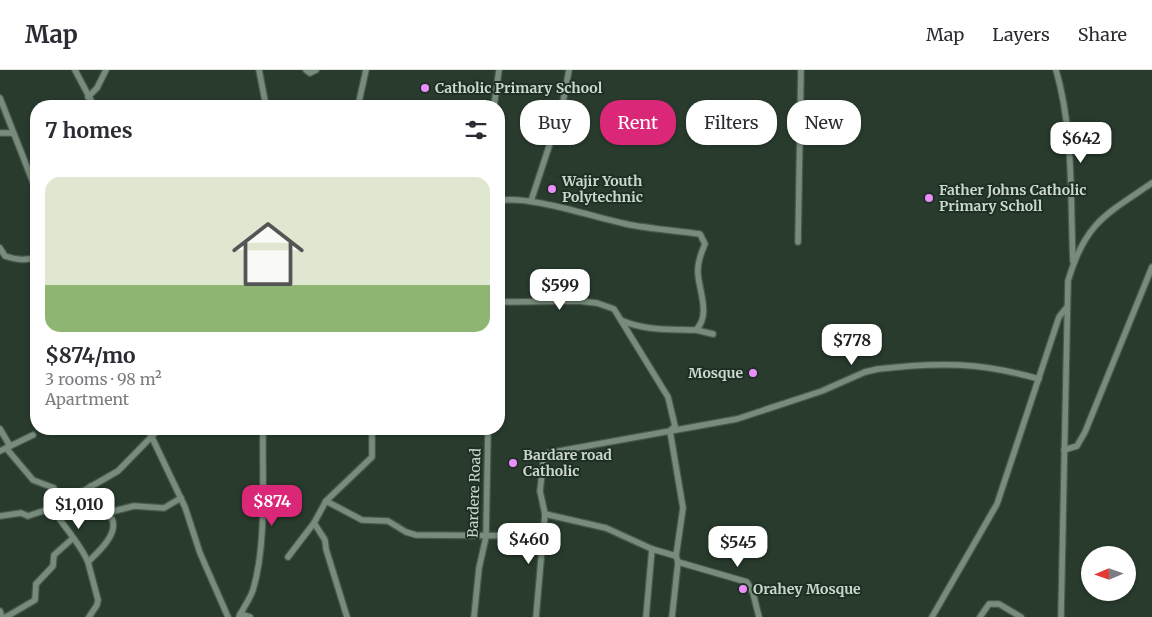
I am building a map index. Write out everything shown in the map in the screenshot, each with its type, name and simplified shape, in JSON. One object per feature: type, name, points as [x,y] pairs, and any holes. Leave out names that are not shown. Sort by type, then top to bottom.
[{"type":"street","points":[[75,70],[90,100]]},
{"type":"street","points":[[88,97],[97,88],[106,70]]},
{"type":"street","points":[[259,70],[265,100]]},
{"type":"street","points":[[306,70],[310,73],[316,70]]},
{"type":"street","points":[[359,100],[366,70]]},
{"type":"street","points":[[494,70],[496,80]]},
{"type":"street","points":[[494,100],[499,70]]},
{"type":"street","points":[[532,202],[562,107],[570,70]]},
{"type":"street","points":[[798,242],[801,70]]},
{"type":"street","points":[[1056,70],[1063,96],[1070,155],[1073,264]]},
{"type":"street","points":[[0,98],[30,175]]},
{"type":"street","points":[[0,132],[13,133]]},
{"type":"street","points":[[1061,617],[1068,280],[1079,248],[1092,228],[1119,205],[1152,183]]},
{"type":"street","points":[[505,200],[532,202],[632,225],[700,234],[705,244],[698,274],[703,302],[699,327],[696,330]]},
{"type":"street","points":[[0,248],[5,256],[13,259],[25,261],[30,259]]},
{"type":"street","points":[[1064,450],[1077,446],[1085,432],[1152,267]]},
{"type":"street","points":[[505,302],[566,300],[597,303],[614,309],[624,321],[633,342],[668,397],[674,426],[670,431],[683,508],[672,617]]},
{"type":"street","points":[[932,617],[996,504],[1059,317],[1067,307]]},
{"type":"street","points":[[624,321],[632,325],[696,330],[713,334]]},
{"type":"street","points":[[536,617],[545,514],[540,491],[544,456],[548,453],[737,419],[822,391],[864,372],[878,369],[967,364],[994,367],[1039,379]]},
{"type":"street","points":[[0,429],[5,449],[33,480],[54,488],[58,500]]},
{"type":"street","points":[[5,449],[33,435]]},
{"type":"street","points":[[151,435],[181,498],[200,553],[228,617]]},
{"type":"street","points":[[0,516],[21,513],[28,516],[52,508],[58,500],[91,486],[124,466],[154,435]]},
{"type":"street","points":[[250,617],[240,615],[252,591],[256,574],[262,528],[264,435]]},
{"type":"street","points":[[288,557],[314,523],[326,501],[372,457],[372,435]]},
{"type":"street","name":"Bardere Road","points":[[474,617],[479,568],[486,537],[488,435]]},
{"type":"street","points":[[88,562],[112,533],[112,519],[94,498],[91,486]]},
{"type":"street","points":[[106,513],[134,506],[164,508],[181,498]]},
{"type":"street","points":[[326,501],[355,517],[388,521],[410,533],[486,537],[542,536]]},
{"type":"street","points":[[52,508],[72,539],[83,550],[88,562],[98,600],[90,617]]},
{"type":"street","points":[[545,514],[606,528],[677,559],[747,582],[753,593],[760,617]]},
{"type":"street","points":[[314,523],[325,540],[326,549],[347,617]]},
{"type":"street","points":[[6,617],[35,600],[36,584],[54,566],[54,555],[72,539]]},
{"type":"street","points":[[647,617],[652,549]]},
{"type":"street","points":[[980,617],[986,607],[992,603],[999,604],[1021,617]]},
{"type":"street","points":[[0,611],[2,617]]},
{"type":"place","name":"Catholic Primary School","points":[[425,88]]},
{"type":"place","name":"Wajir Youth Polytechnic","points":[[552,189]]},
{"type":"place","name":"Father Johns Catholic Primary Scholl","points":[[929,198]]},
{"type":"place","name":"Mosque","points":[[753,373]]},
{"type":"place","name":"Bardare road Catholic","points":[[513,463]]},
{"type":"place","name":"Orahey Mosque","points":[[743,589]]}]
